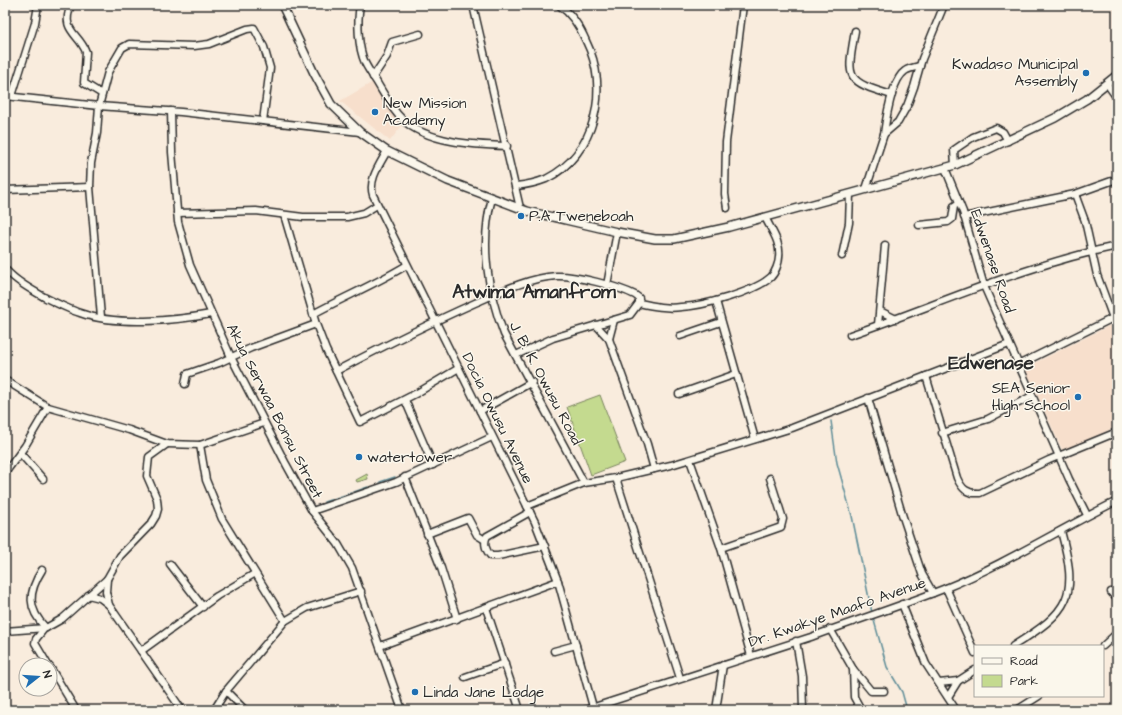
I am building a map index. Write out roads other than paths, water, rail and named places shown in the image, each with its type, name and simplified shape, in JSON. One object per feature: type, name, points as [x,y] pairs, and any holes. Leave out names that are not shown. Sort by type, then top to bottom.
[{"type":"street","points":[[38,5],[35,23],[8,96],[99,106],[171,111],[360,132]]},
{"type":"street","points":[[71,5],[67,16],[69,24],[75,38],[86,52],[84,83],[102,94]]},
{"type":"street","points":[[282,5],[322,89],[335,109],[360,132],[387,151],[434,174],[520,208],[558,219],[648,238],[674,239],[764,217],[955,165],[1055,118],[1086,99],[1117,75]]},
{"type":"street","points":[[360,5],[359,20],[362,54],[373,77],[397,113],[406,122],[417,129],[458,142],[507,146]]},
{"type":"street","points":[[473,5],[507,146],[520,208]]},
{"type":"street","points":[[516,186],[545,179],[568,163],[591,129],[595,119],[598,91],[594,59],[579,27],[569,14],[559,5]]},
{"type":"street","points":[[727,208],[725,183],[726,142],[743,5]]},
{"type":"street","points":[[884,134],[900,120],[912,93],[920,66],[944,5]]},
{"type":"street","points":[[101,317],[90,188],[91,163],[102,94],[112,64],[122,48],[129,44],[194,46],[209,44],[247,29],[254,28],[264,47],[270,68],[263,121]]},
{"type":"street","points":[[855,31],[849,66],[851,73],[861,85],[892,95]]},
{"type":"street","points":[[373,77],[387,56],[392,42],[420,34]]},
{"type":"street","points":[[866,189],[884,134],[892,95],[903,72],[920,66]]},
{"type":"street","points":[[1107,84],[1117,98]]},
{"type":"street","name":"Akua Serwaa Bonsu Street","points":[[171,111],[172,158],[177,212],[185,252],[211,314],[264,423],[312,510],[338,544],[352,568],[402,710]]},
{"type":"street","points":[[955,165],[954,150],[973,137],[996,128],[1003,132],[1008,141]]},
{"type":"street","name":"Docia Owusu Avenue","points":[[387,151],[372,184],[372,192],[377,206],[459,368],[530,512],[545,546],[558,581],[593,707]]},
{"type":"street","name":"Edwenase Road","points":[[946,168],[964,217],[984,286],[1018,365],[1087,515]]},
{"type":"street","points":[[964,217],[1075,194],[1117,179]]},
{"type":"street","points":[[5,190],[90,188]]},
{"type":"street","points":[[842,256],[850,217],[850,194]]},
{"type":"street","points":[[1018,365],[1115,317],[1097,275],[1093,251],[1075,194]]},
{"type":"street","name":"J. B. K. Owusu Road","points":[[492,198],[487,218],[485,240],[492,295],[504,334],[532,382],[584,483]]},
{"type":"street","points":[[919,225],[948,222],[952,217],[954,206],[959,203]]},
{"type":"street","points":[[177,212],[256,211],[303,217],[356,216],[364,214],[377,206]]},
{"type":"street","points":[[284,215],[316,324],[360,422],[405,400],[459,368]]},
{"type":"street","points":[[639,303],[665,308],[681,308],[716,301],[755,286],[772,275],[779,257],[779,246],[764,217]]},
{"type":"street","points":[[607,285],[617,232]]},
{"type":"street","points":[[878,325],[885,245]]},
{"type":"street","points":[[850,335],[984,286],[1006,276],[1093,251],[1117,246]]},
{"type":"street","points":[[313,314],[334,302],[384,279],[407,265]]},
{"type":"street","points":[[5,269],[29,288],[57,304],[82,314],[137,321],[211,314]]},
{"type":"street","points":[[336,371],[435,321],[492,295],[534,280],[555,276],[572,277],[607,285],[635,294],[639,298],[639,303],[631,314],[553,338],[516,354]]},
{"type":"street","points":[[716,301],[755,439]]},
{"type":"street","points":[[880,311],[896,319]]},
{"type":"street","points":[[609,339],[614,320]]},
{"type":"street","points":[[680,336],[721,322]]},
{"type":"street","points":[[185,384],[187,374],[219,363],[316,324]]},
{"type":"street","points":[[596,325],[609,339],[647,444],[654,469]]},
{"type":"street","points":[[527,506],[584,483],[616,478],[690,460],[816,419],[1009,344]]},
{"type":"street","points":[[679,394],[736,374]]},
{"type":"street","points":[[926,376],[942,433],[957,478],[963,488],[969,492],[980,493],[1059,456],[1117,432]]},
{"type":"street","points":[[5,380],[48,407],[113,425],[167,444],[200,445],[264,423]]},
{"type":"street","points":[[480,411],[532,382]]},
{"type":"street","points":[[942,433],[988,419],[1032,396]]},
{"type":"street","points":[[868,398],[902,514],[922,574],[933,593]]},
{"type":"street","points":[[405,400],[433,465]]},
{"type":"street","points":[[5,472],[20,453],[48,407]]},
{"type":"street","points":[[312,510],[405,478],[492,437]]},
{"type":"street","points":[[44,657],[35,643],[36,639],[45,629],[62,619],[107,579],[120,556],[151,524],[156,516],[158,509],[157,499],[147,476],[149,457],[167,444]]},
{"type":"street","points":[[200,445],[206,480],[216,507],[233,540],[285,621]]},
{"type":"street","points":[[20,453],[43,479]]},
{"type":"street","points":[[690,460],[721,548],[751,656]]},
{"type":"street","points":[[405,478],[441,568],[457,619]]},
{"type":"street","points":[[616,478],[680,678]]},
{"type":"street","points":[[721,548],[781,527],[783,519],[770,478]]},
{"type":"street","name":"Dr. Kwakye Maafo Avenue","points":[[584,710],[796,641],[946,588],[1061,531],[1087,515],[1117,501]]},
{"type":"street","points":[[485,540],[489,535],[530,512]]},
{"type":"street","points":[[427,534],[468,518],[477,535],[485,540],[488,553],[494,556],[545,546]]},
{"type":"street","points":[[1014,645],[1049,620],[1058,611],[1067,596],[1070,583],[1069,568],[1061,531]]},
{"type":"street","points":[[170,564],[203,607]]},
{"type":"street","points":[[42,570],[32,587],[31,601],[36,616],[45,629]]},
{"type":"street","points":[[141,651],[203,607],[254,574]]},
{"type":"street","points":[[107,579],[106,592],[109,605]]},
{"type":"street","points":[[380,646],[558,581]]},
{"type":"street","points":[[946,588],[974,651]]},
{"type":"street","points":[[214,710],[226,691],[285,621],[308,608],[361,591]]},
{"type":"street","points":[[1111,592],[1117,599]]},
{"type":"street","points":[[88,595],[100,598],[109,605],[182,710]]},
{"type":"street","points":[[902,604],[926,664],[956,710]]},
{"type":"street","points":[[486,608],[520,710]]},
{"type":"street","points":[[5,631],[45,629]]},
{"type":"street","points":[[830,629],[853,669],[871,691],[884,691]]},
{"type":"street","points":[[1104,645],[1117,632]]},
{"type":"street","points":[[796,641],[802,676],[803,710]]},
{"type":"street","points":[[554,651],[576,645]]},
{"type":"street","points":[[465,677],[504,663]]},
{"type":"street","points":[[716,710],[724,665]]},
{"type":"street","points":[[853,669],[854,697],[859,706]]},
{"type":"street","points":[[939,684],[958,681],[974,671]]},
{"type":"street","points":[[58,681],[76,710]]},
{"type":"street","points":[[948,697],[958,681]]},
{"type":"street","points":[[226,691],[245,710]]},
{"type":"street","points":[[1017,710],[1037,697]]},
{"type":"waterway","points":[[831,421],[837,463],[852,516],[872,613]]},
{"type":"waterway","points":[[380,482],[395,477]]},
{"type":"waterway","points":[[354,492],[368,487]]},
{"type":"waterway","points":[[324,502],[351,493]]},
{"type":"waterway","points":[[873,617],[887,667],[902,692],[907,710]]},
{"type":"place","name":"Kwadaso Municipal Assembly","points":[[1086,73]]},
{"type":"place","name":"New Mission Academy","points":[[375,112]]},
{"type":"place","name":"P.A Tweneboah","points":[[521,216]]},
{"type":"place","name":"SEA Senior High School","points":[[1078,397]]},
{"type":"place","name":"watertower","points":[[359,457]]},
{"type":"place","name":"Linda Jane Lodge","points":[[415,692]]},
{"type":"district","name":"Atwima Amanfrom","points":[[534,291]]},
{"type":"district","name":"Edwenase","points":[[991,362]]}]
